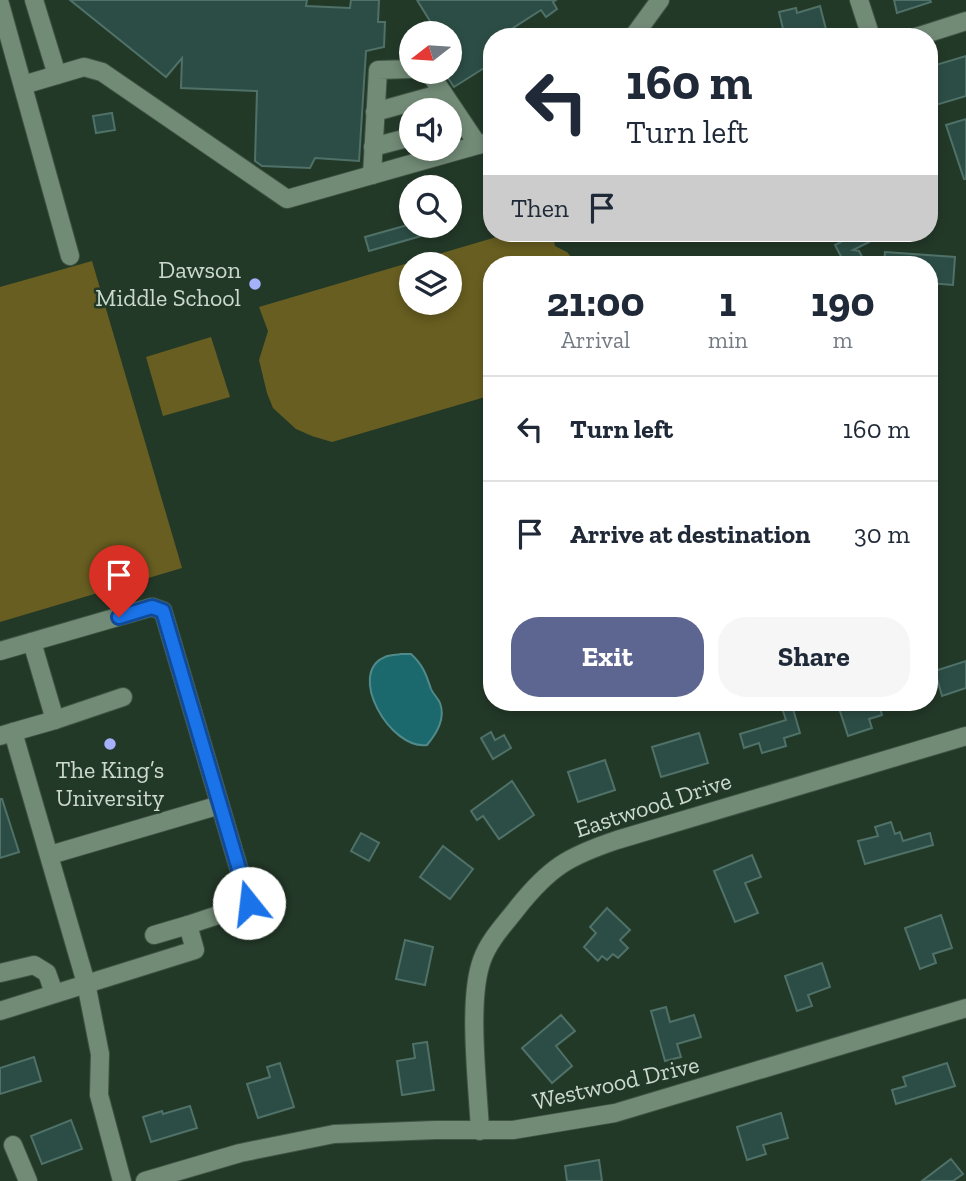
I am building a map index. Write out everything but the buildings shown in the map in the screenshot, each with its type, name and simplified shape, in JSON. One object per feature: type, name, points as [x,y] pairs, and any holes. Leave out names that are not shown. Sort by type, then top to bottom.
[{"type":"street","points":[[34,0],[57,75]]},
{"type":"street","points":[[640,28],[660,0]]},
{"type":"street","points":[[859,0],[868,28]]},
{"type":"street","points":[[0,4],[70,256]]},
{"type":"street","points":[[938,30],[966,21]]},
{"type":"street","points":[[23,85],[84,67],[102,72],[287,199],[483,144]]},
{"type":"street","points":[[372,175],[378,69],[399,69]]},
{"type":"street","points":[[437,84],[445,98]]},
{"type":"street","points":[[375,112],[443,93]]},
{"type":"street","points":[[462,128],[483,142]]},
{"type":"street","points":[[373,147],[399,140]]},
{"type":"street","points":[[0,651],[152,607],[163,611],[249,903],[154,935]]},
{"type":"street","points":[[32,642],[55,720]]},
{"type":"street","points":[[122,1181],[99,1095],[100,1055],[86,983],[50,855],[6,734],[123,696]]},
{"type":"street","name":"Eastwood Drive","points":[[480,1131],[475,1029],[481,961],[490,942],[530,892],[561,863],[581,852],[617,840],[966,736]]},
{"type":"street","points":[[50,855],[220,805]]},
{"type":"street","points":[[0,1011],[195,950],[188,925]]},
{"type":"street","points":[[0,973],[34,965],[47,973],[54,993]]},
{"type":"street","name":"Westwood Drive","points":[[145,1181],[240,1153],[334,1134],[513,1130],[615,1114],[966,1007]]},
{"type":"street","points":[[13,1145],[28,1181]]},
{"type":"shaded area","points":[[483,241],[554,242],[555,246],[570,256],[483,256],[483,398],[332,442],[296,429],[273,408],[259,360],[268,331],[259,307],[399,266],[399,315],[462,315],[462,252],[446,252]]},
{"type":"shaded area","points":[[92,261],[182,568],[0,622],[0,287]]},
{"type":"shaded area","points":[[211,337],[230,397],[163,416],[146,357]]},
{"type":"water","points":[[411,654],[418,662],[442,709],[437,731],[427,745],[413,743],[399,736],[387,724],[371,693],[370,678],[374,666],[385,657]]},
{"type":"place","name":"Dawson Middle School","points":[[255,284]]},
{"type":"place","name":"The King’s University","points":[[110,744]]},
{"type":"route","points":[[119,617],[152,607],[163,611],[249,903]]}]
